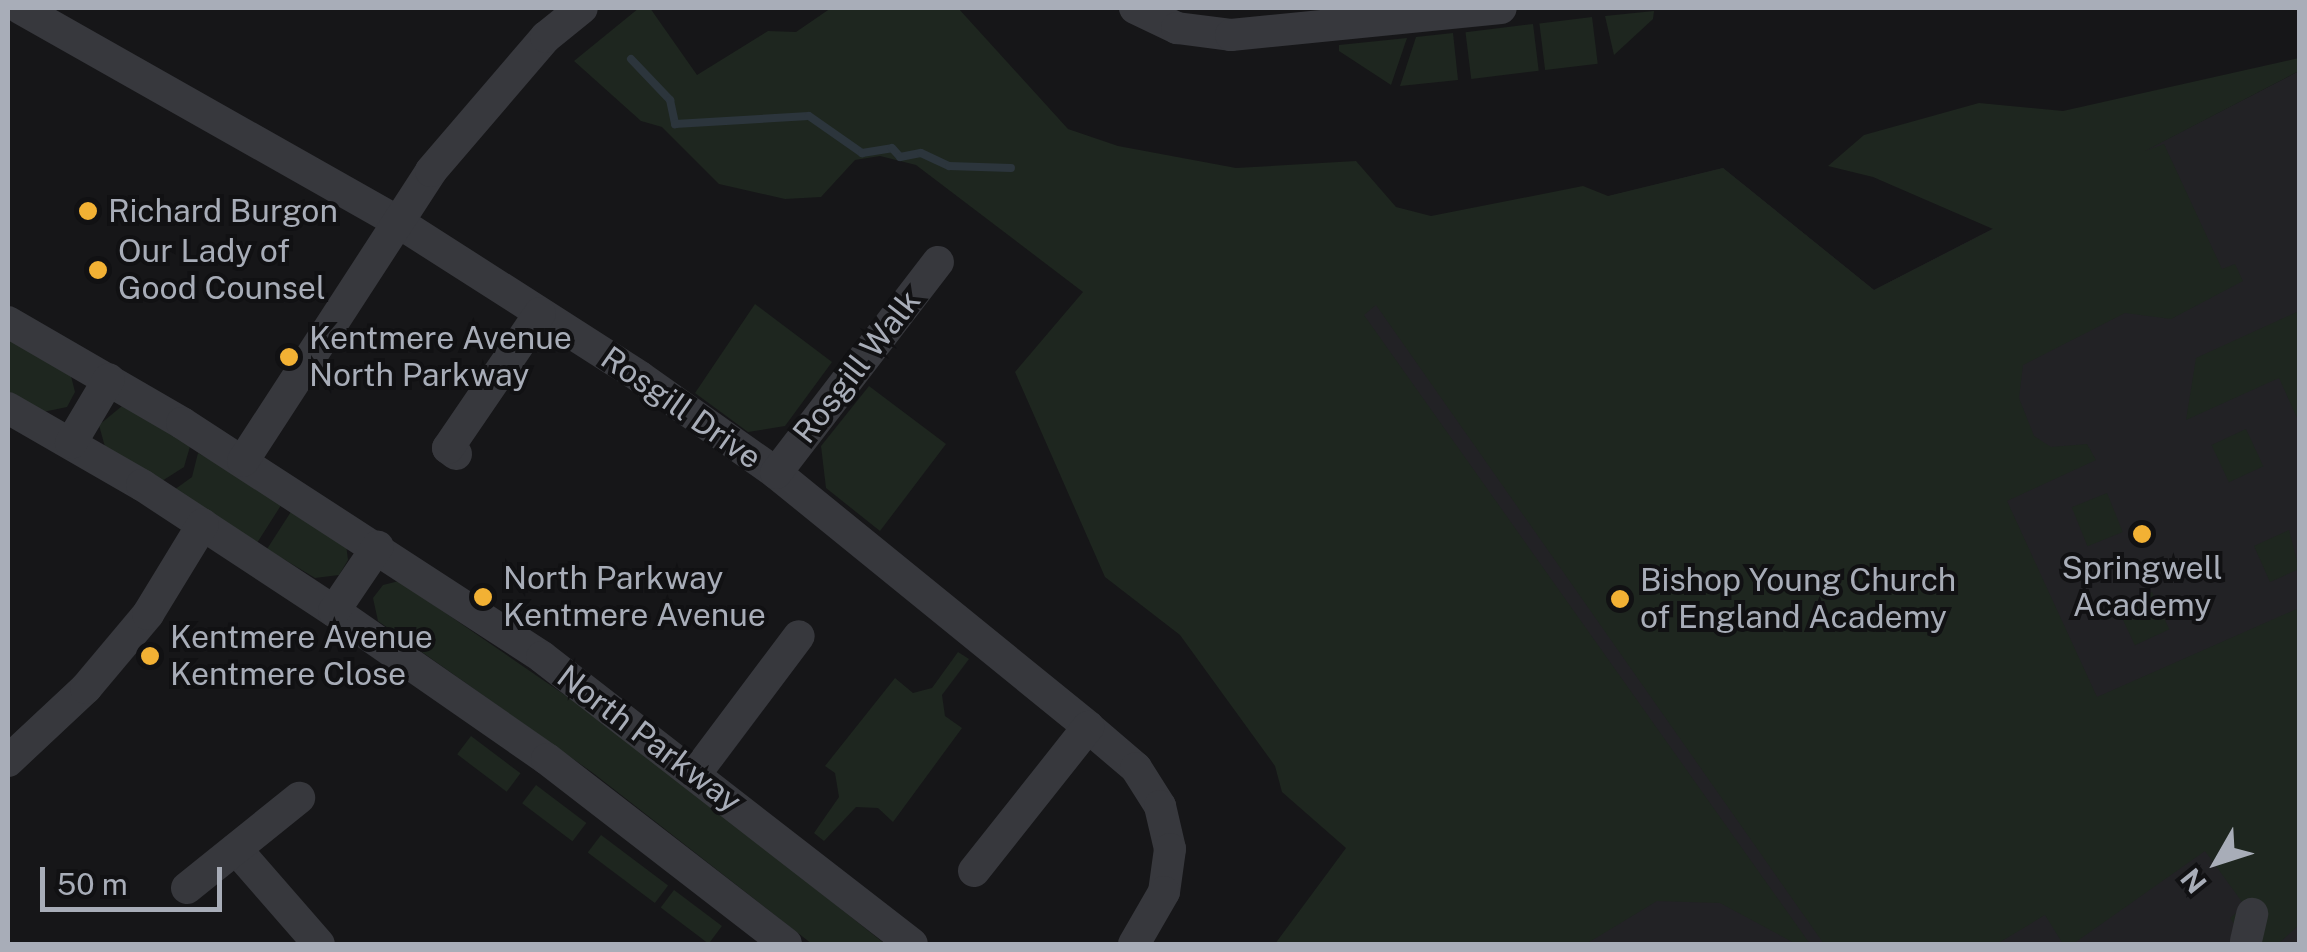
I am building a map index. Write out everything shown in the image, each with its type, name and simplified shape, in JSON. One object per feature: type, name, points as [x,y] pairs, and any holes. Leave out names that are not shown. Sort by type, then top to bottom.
[{"type":"street","name":"Rosgill Drive","points":[[20,8],[398,222],[540,312],[776,473],[1088,726],[1136,768],[1160,806],[1170,849],[1164,892],[1134,944]]},
{"type":"street","points":[[1135,8],[1177,28],[1231,36],[1501,8]]},
{"type":"street","points":[[243,461],[398,222],[468,124],[572,10]]},
{"type":"street","name":"Rosgill Walk","points":[[776,473],[938,262]]},
{"type":"street","points":[[456,454],[448,448],[540,312]]},
{"type":"street","name":"North Parkway","points":[[8,322],[109,378],[378,546],[696,773],[912,944]]},
{"type":"street","points":[[71,442],[109,378]]},
{"type":"street","points":[[8,408],[71,442],[334,612],[547,759],[786,944]]},
{"type":"street","points":[[10,755],[86,688],[148,614],[202,524]]},
{"type":"street","points":[[334,612],[373,562],[378,546]]},
{"type":"street","points":[[696,773],[799,636]]},
{"type":"street","points":[[965,871],[1088,726]]},
{"type":"street","points":[[187,888],[299,798]]},
{"type":"street","points":[[236,849],[319,944]]},
{"type":"shaded area","name":"Bishop Young Church of England Academy","points":[[639,8],[650,8],[697,75],[768,31],[796,32],[831,8],[958,8],[1068,129],[1118,146],[1236,168],[1356,161],[1396,207],[1431,216],[1583,186],[1608,196],[1723,168],[1874,290],[1993,229],[1873,177],[1828,166],[1864,135],[1979,103],[2063,111],[2299,58],[2299,71],[2145,151],[2164,144],[2222,269],[2235,264],[2243,281],[2171,319],[2125,313],[2023,365],[2019,398],[2034,436],[2051,447],[2087,444],[2096,460],[2007,501],[2097,697],[2299,608],[2299,925],[2278,944],[2249,944],[2230,918],[2245,906],[2205,851],[2073,944],[2063,944],[2045,915],[1997,944],[1824,944],[1376,305],[1364,315],[1810,944],[1796,944],[1720,903],[1657,901],[1586,944],[1275,944],[1346,848],[1282,792],[1275,766],[1180,635],[1105,577],[1015,372],[1083,292],[916,165],[880,156],[855,160],[821,197],[785,199],[719,184],[662,127],[641,121],[574,61]]},
{"type":"shaded area","points":[[1654,11],[1653,19],[1614,55],[1605,16]]},
{"type":"shaded area","points":[[1592,17],[1598,64],[1545,70],[1539,23]]},
{"type":"shaded area","points":[[1533,24],[1539,71],[1471,79],[1466,32]]},
{"type":"shaded area","points":[[1453,33],[1458,80],[1400,86],[1416,37]]},
{"type":"shaded area","points":[[1407,38],[1391,85],[1339,51],[1339,45]]},
{"type":"shaded area","name":"Bishop Young Church of England Academy","points":[[2299,71],[2299,944],[1451,944],[1119,317],[1723,168],[1874,290]]},
{"type":"shaded area","points":[[755,304],[832,362],[785,426],[748,432],[695,393]]},
{"type":"shaded area","points":[[2299,311],[2299,422],[2279,378],[2186,420],[2196,358]]},
{"type":"shaded area","points":[[8,338],[71,376],[75,392],[67,407],[43,412],[8,393]]},
{"type":"shaded area","points":[[869,386],[946,444],[880,531],[826,488],[821,446]]},
{"type":"shaded area","points":[[122,406],[191,443],[184,467],[162,481],[105,447],[99,425]]},
{"type":"shaded area","points":[[2246,429],[2263,466],[2229,482],[2212,445]]},
{"type":"shaded area","points":[[198,453],[285,499],[257,543],[174,490],[192,477]]},
{"type":"shaded area","points":[[2107,493],[2123,532],[2088,546],[2072,507]]},
{"type":"shaded area","points":[[294,507],[346,544],[348,560],[339,575],[315,578],[267,549]]},
{"type":"shaded area","points":[[2289,530],[2299,569],[2270,582],[2254,546]]},
{"type":"shaded area","points":[[399,581],[623,735],[885,944],[812,944],[593,773],[378,621],[373,598],[383,585]]},
{"type":"shaded area","points":[[2152,592],[2169,629],[2135,645],[2118,608]]},
{"type":"shaded area","points":[[958,652],[969,659],[942,695],[945,716],[962,728],[893,822],[878,808],[856,807],[824,841],[814,833],[839,797],[835,773],[825,766],[895,678],[913,693],[932,688]]},
{"type":"shaded area","points":[[471,736],[521,773],[507,792],[457,754]]},
{"type":"shaded area","points":[[536,785],[586,823],[572,841],[522,803]]},
{"type":"shaded area","points":[[601,835],[668,886],[655,903],[588,853]]},
{"type":"shaded area","points":[[674,890],[722,926],[709,944],[661,908]]},
{"type":"waterway","points":[[631,59],[670,100],[675,124],[809,116],[862,153],[892,148],[900,157],[921,153],[949,166],[1011,168]]},
{"type":"place","name":"Richard Burgon","points":[[88,211]]},
{"type":"place","name":"Our Lady of Good Counsel","points":[[98,270]]},
{"type":"place","name":"Kentmere Avenue North Parkway","points":[[289,357]]},
{"type":"place","name":"Springwell Academy","points":[[2142,534]]},
{"type":"place","name":"North Parkway Kentmere Avenue","points":[[483,597]]},
{"type":"place","name":"Bishop Young Church of England Academy","points":[[1620,599]]},
{"type":"place","name":"Kentmere Avenue Kentmere Close","points":[[150,656]]}]
